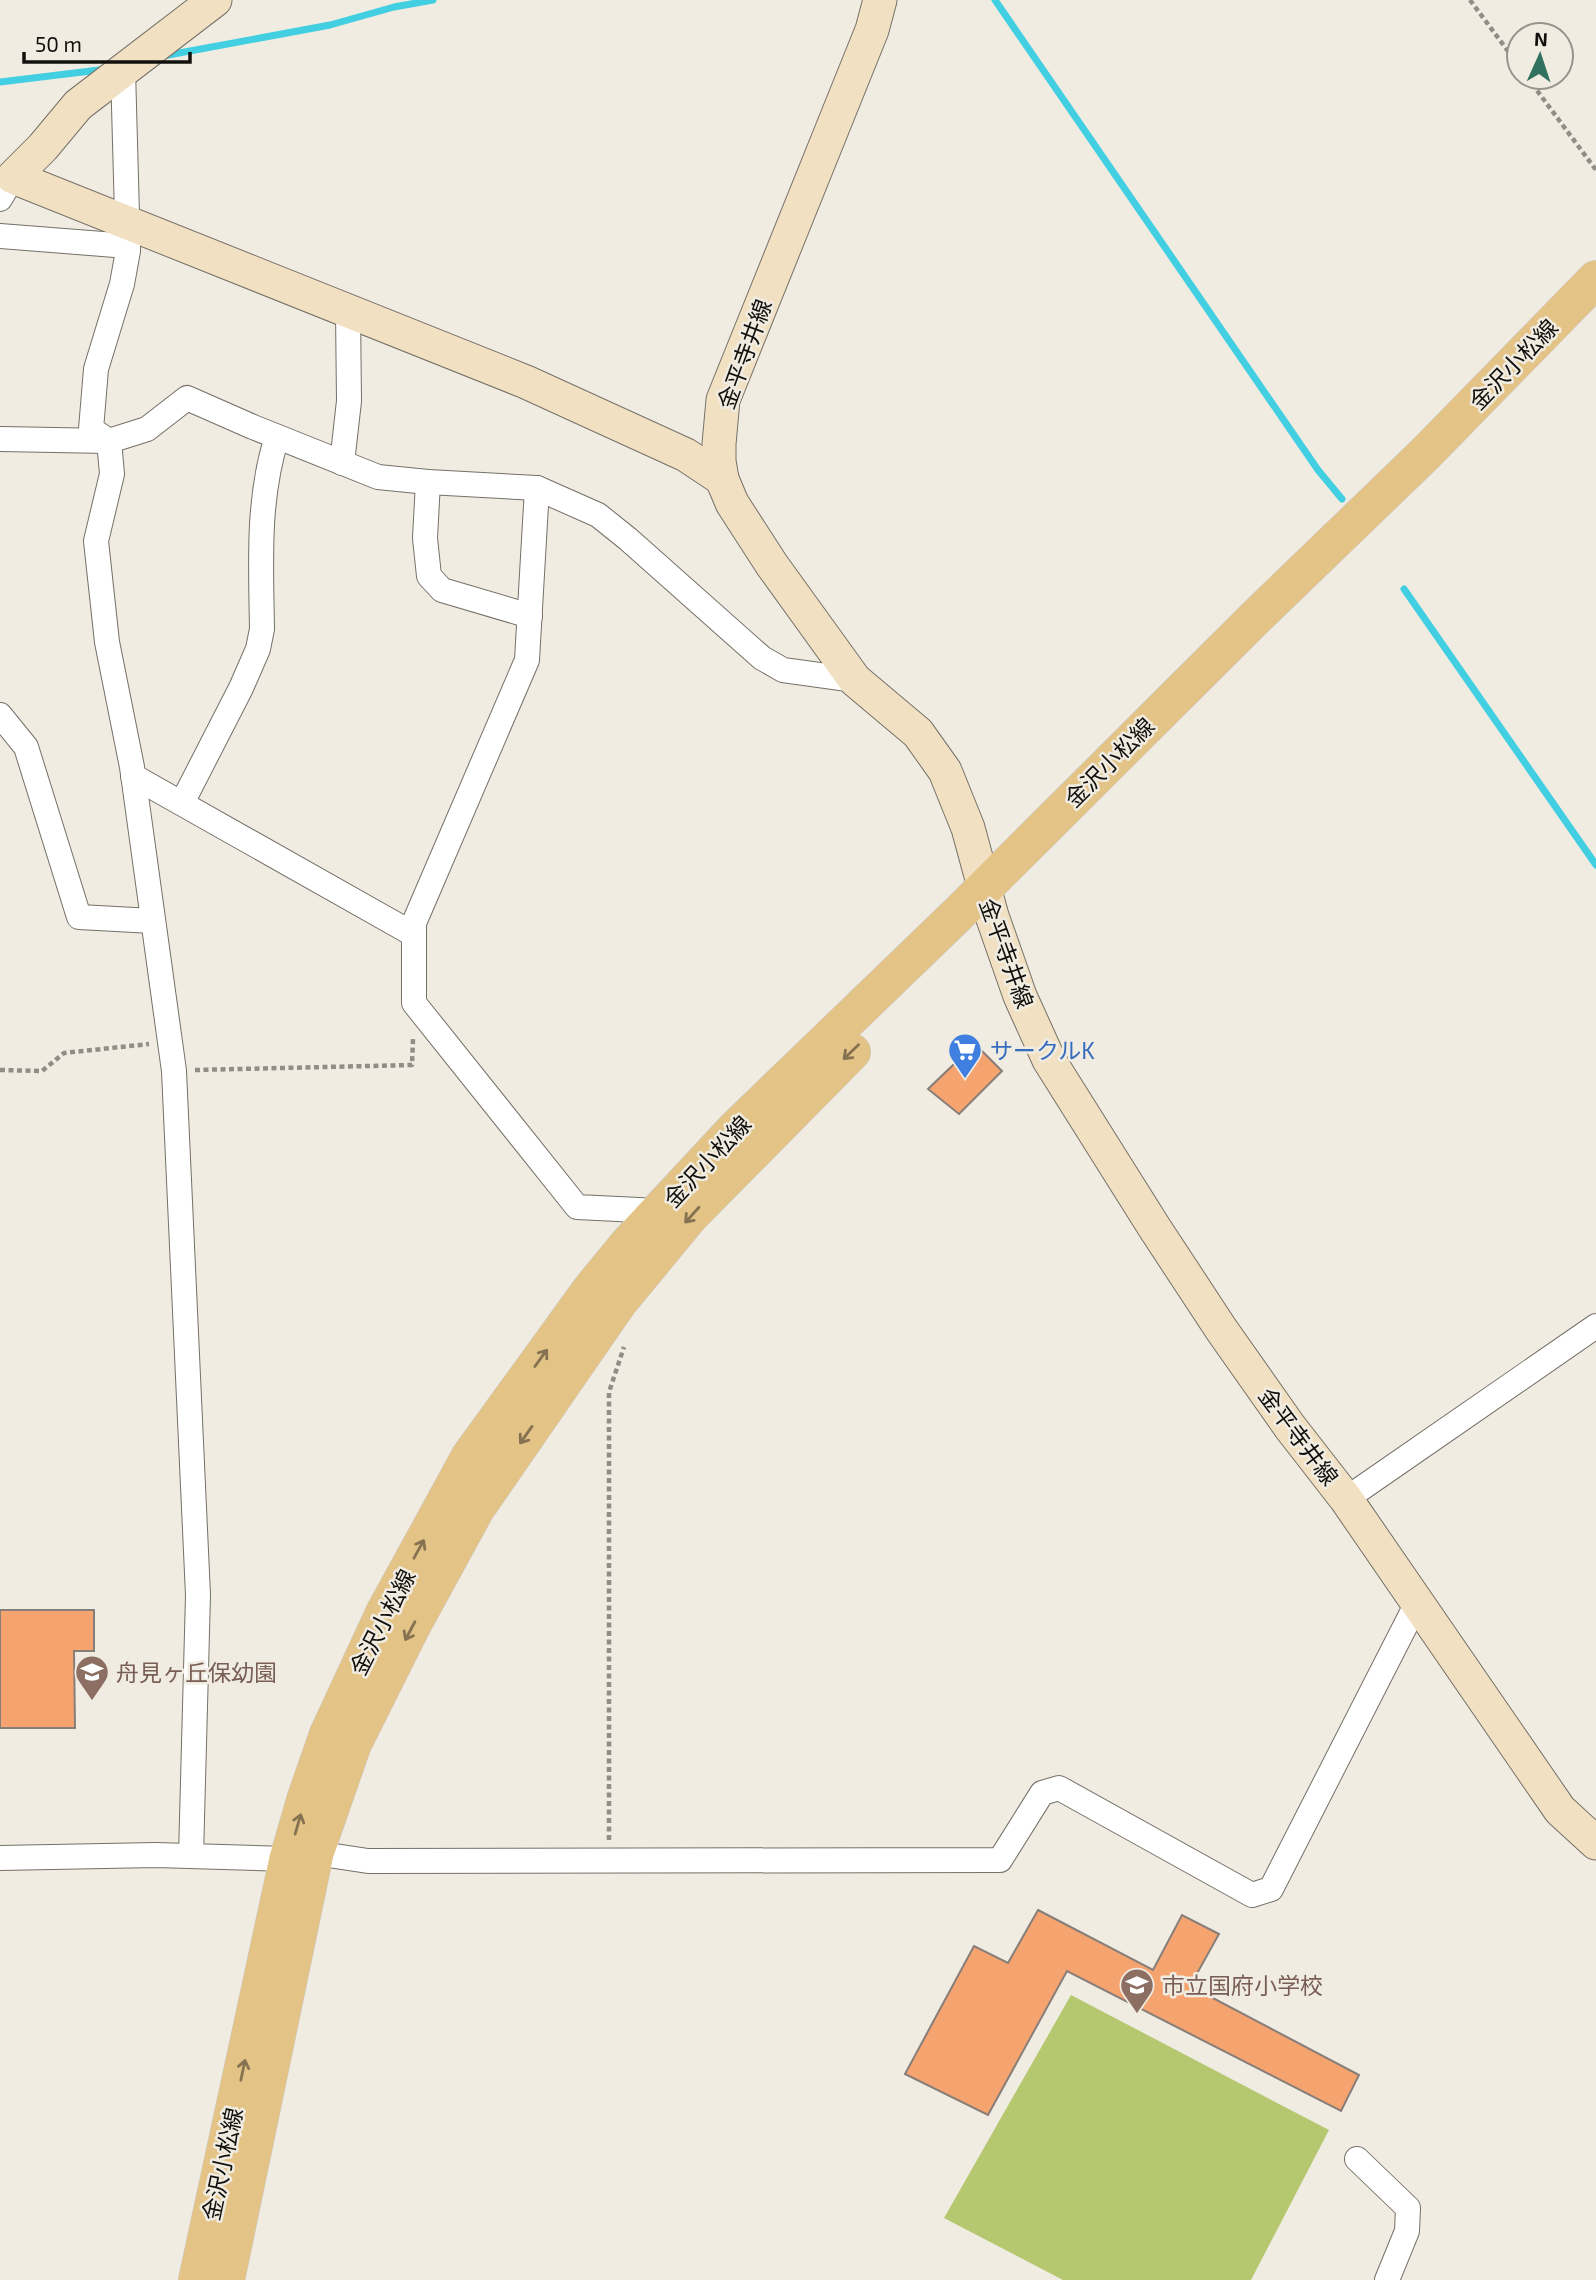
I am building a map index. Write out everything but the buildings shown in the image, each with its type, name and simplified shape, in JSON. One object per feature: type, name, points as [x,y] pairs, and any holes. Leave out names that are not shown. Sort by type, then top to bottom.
[{"type":"main road","points":[[215,0],[78,105],[43,146],[4,183],[127,234],[348,311],[526,382],[686,455],[722,479]]},
{"type":"main road","name":"金平寺井線","points":[[880,0],[872,30],[723,400],[719,444],[722,479],[732,503],[772,565],[855,680],[918,733],[945,771],[968,828],[988,902],[1020,996],[1049,1060],[1221,1329],[1290,1427],[1346,1499],[1560,1810],[1596,1843]]},
{"type":"main road","name":"金沢小松線","points":[[197,2280],[302,1856],[353,1744],[411,1628],[476,1509],[619,1302],[690,1216],[1256,617],[1424,454],[1596,279]]},
{"type":"main road","name":"金沢小松線","points":[[226,2280],[302,1856],[306,1797],[328,1734],[384,1613],[470,1456],[591,1289],[628,1244],[735,1129],[988,902],[1029,876],[1443,472],[1596,315]]},
{"type":"street","points":[[109,440],[91,429],[96,369],[122,284],[127,234],[123,71]]},
{"type":"street","points":[[0,236],[127,234]]},
{"type":"street","points":[[342,463],[349,401],[348,311]]},
{"type":"street","points":[[0,439],[109,440],[147,429],[187,398],[378,477],[537,488],[597,514],[762,658],[783,670],[855,680]]},
{"type":"street","points":[[182,803],[258,649],[262,629],[264,499],[268,464],[277,437]]},
{"type":"street","points":[[109,440],[112,474],[96,541],[107,642],[134,776],[174,1071],[198,1595],[191,1856]]},
{"type":"street","points":[[428,482],[425,538],[429,576],[442,590],[530,616]]},
{"type":"street","points":[[537,488],[527,660],[414,923],[414,1003],[577,1207],[659,1211]]},
{"type":"street","points":[[0,715],[26,747],[79,917],[153,920]]},
{"type":"street","points":[[134,776],[413,934]]},
{"type":"street","points":[[1346,1499],[1596,1326]]},
{"type":"street","points":[[0,1858],[156,1855],[302,1856],[368,1861],[1000,1860],[1042,1793],[1059,1788],[1252,1895],[1271,1889],[1417,1603]]},
{"type":"street","points":[[1357,2159],[1408,2208],[1407,2231],[1387,2280]]},
{"type":"path","points":[[1470,0],[1505,47]]},
{"type":"path","points":[[1537,91],[1596,170]]},
{"type":"path","points":[[174,1071],[412,1065],[414,1003]]},
{"type":"path","points":[[0,1070],[42,1072],[64,1053],[170,1041]]},
{"type":"path","points":[[609,1859],[609,1392],[627,1339]]},
{"type":"green space","points":[[1071,1995],[1329,2130],[1251,2280],[1063,2280],[944,2218]]},
{"type":"waterway","points":[[163,56],[330,25],[394,7],[433,0]]},
{"type":"waterway","points":[[995,0],[1318,470],[1342,499]]},
{"type":"waterway","points":[[0,82],[99,70]]},
{"type":"waterway","points":[[1404,589],[1596,865]]},
{"type":"place","name":"サークルK","points":[[965,1080]]},
{"type":"place","name":"舟見ヶ丘保幼園","points":[[92,1702]]},
{"type":"place","name":"市立国府小学校","points":[[1137,2015]]}]
